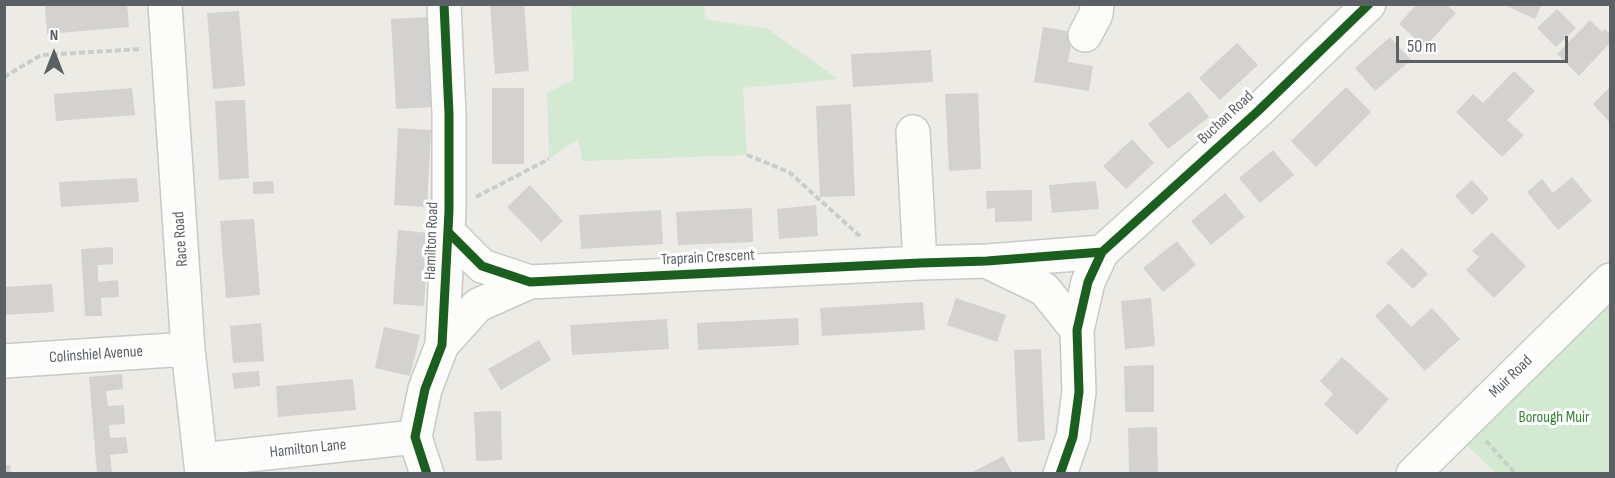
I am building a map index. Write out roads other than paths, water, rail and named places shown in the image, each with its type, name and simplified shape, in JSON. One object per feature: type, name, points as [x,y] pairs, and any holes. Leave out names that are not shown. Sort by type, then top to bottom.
[{"type":"street","name":"Race Road","points":[[165,4],[188,349],[201,467]]},
{"type":"street","name":"Hamilton Road","points":[[427,474],[415,437],[425,389],[442,345],[448,221],[449,114],[444,4]]},
{"type":"street","points":[[1085,35],[1096,14],[1096,4]]},
{"type":"street","name":"Buchan Road","points":[[1077,330],[1088,282],[1102,252],[1257,112],[1369,4]]},
{"type":"street","points":[[906,264],[913,132]]},
{"type":"street","name":"Traprain Crescent","points":[[448,221],[482,266],[530,282]]},
{"type":"street","points":[[987,261],[1102,252]]},
{"type":"street","name":"Traprain Crescent","points":[[442,345],[478,305],[530,282],[987,261],[1044,289],[1077,330]]},
{"type":"street","name":"Muir Road","points":[[1413,474],[1611,280]]},
{"type":"street","points":[[1060,474],[1073,437],[1079,392],[1077,330]]},
{"type":"street","name":"Colinshiel Avenue","points":[[4,361],[188,349]]},
{"type":"street","name":"Hamilton Lane","points":[[201,467],[415,437]]},
{"type":"park label","name":"Borough Muir","points":[[1554,418]]}]
